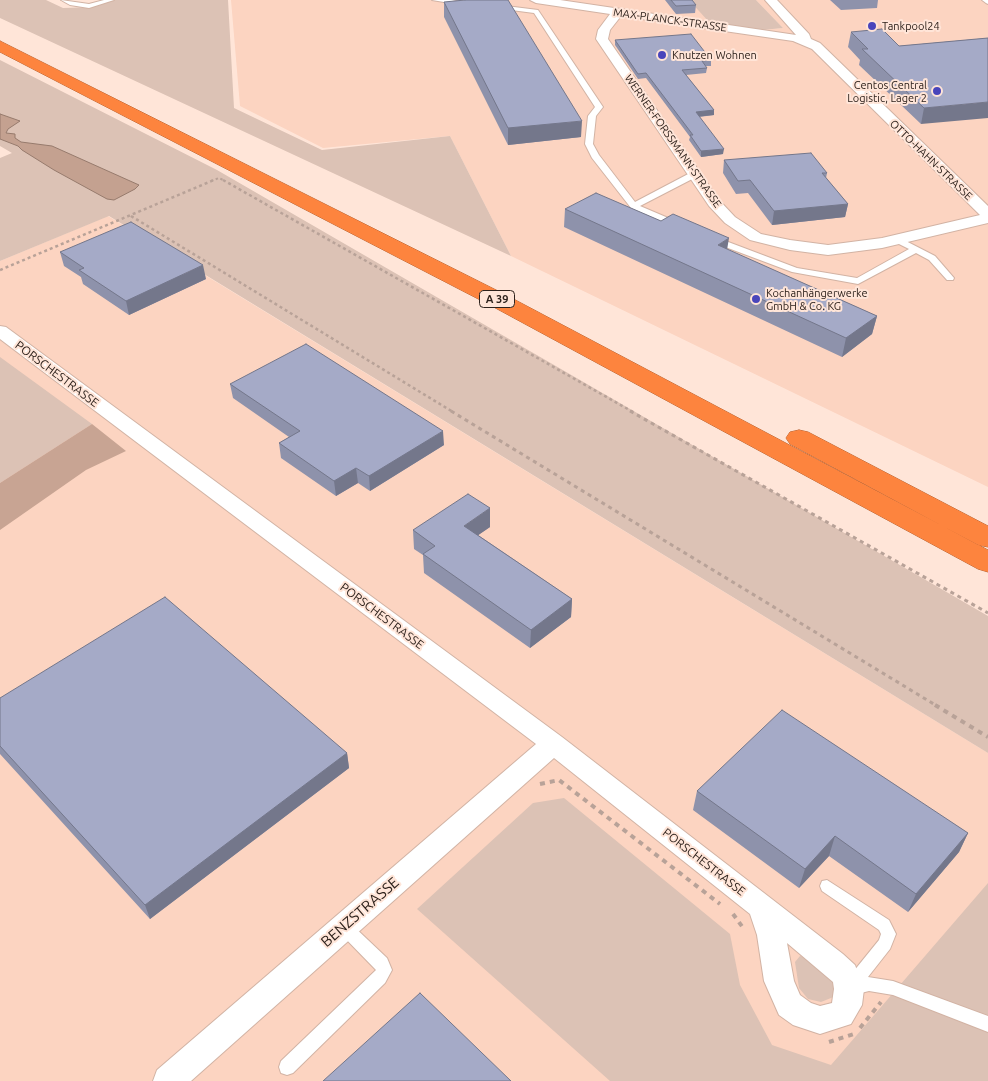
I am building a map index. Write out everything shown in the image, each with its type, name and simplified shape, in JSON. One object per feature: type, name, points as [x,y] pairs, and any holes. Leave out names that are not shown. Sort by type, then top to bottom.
[{"type":"highway","name":"A 39","points":[[0,33],[212,137],[503,284],[988,538]]},
{"type":"highway","name":"A 39","points":[[0,46],[455,277],[988,562]]},
{"type":"street","name":"OTTO-HAHN-STRASSE","points":[[770,0],[806,37],[805,40],[816,46],[988,217]]},
{"type":"street","name":"MAX-PLANCK-STRASSE","points":[[527,4],[618,12],[805,40]]},
{"type":"street","name":"WERNER-FORSSMANN-STRASSE","points":[[618,12],[604,30],[602,39],[714,202],[730,220],[756,236],[790,245],[828,250],[898,240],[988,217]]},
{"type":"street","name":"PORSCHESTRASSE","points":[[0,331],[553,744],[840,968],[845,975],[849,988]]},
{"type":"street","name":"BENZSTRASSE","points":[[168,1081],[553,744]]},
{"type":"street","points":[[761,906],[771,935],[779,981],[786,1000],[794,1010],[820,1020],[835,1017],[841,1014],[847,1004],[849,988]]},
{"type":"lane","points":[[64,0],[72,4],[89,6],[111,0]]},
{"type":"lane","points":[[435,0],[473,4]]},
{"type":"lane","points":[[492,6],[527,4],[536,11],[599,108],[592,116],[590,144],[595,156],[634,206],[686,228]]},
{"type":"lane","points":[[634,206],[695,174]]},
{"type":"lane","points":[[704,235],[795,270],[858,282],[916,249]]},
{"type":"lane","points":[[898,240],[932,258],[950,278]]},
{"type":"lane","points":[[827,886],[884,925],[889,934],[885,944],[849,988]]},
{"type":"lane","points":[[288,1066],[380,978],[384,970],[382,963],[344,927]]},
{"type":"lane","points":[[849,988],[869,984],[893,988],[988,1024]]},
{"type":"path","points":[[0,270],[219,178],[988,613]]},
{"type":"path","points":[[131,216],[988,737]]},
{"type":"path","points":[[535,786],[548,781],[559,780],[724,907]]},
{"type":"path","points":[[732,913],[745,932]]},
{"type":"path","points":[[823,1042],[836,1041],[851,1036],[862,1027],[893,988]]},
{"type":"shaded area","points":[[0,0],[46,0],[63,8],[93,7],[113,0],[228,0],[234,108],[322,150],[450,136],[511,256],[0,18]]},
{"type":"shaded area","points":[[231,0],[689,0],[762,30],[783,28],[756,0],[988,0],[988,487],[511,256],[450,136],[323,148],[240,106]]},
{"type":"shaded area","points":[[689,0],[756,0],[783,28],[762,30],[709,22]]},
{"type":"shaded area","points":[[0,60],[217,170],[988,616],[988,753],[109,216],[0,261],[0,158],[12,153],[0,146]]},
{"type":"shaded area","points":[[0,114],[20,121],[8,129],[6,133],[15,134],[15,138],[21,142],[52,146],[139,185],[114,200],[107,199],[54,170],[18,146],[0,139]]},
{"type":"shaded area","points":[[108,216],[988,753],[988,1081],[0,1081],[0,261]]},
{"type":"shaded area","points":[[0,357],[92,424],[0,483]]},
{"type":"shaded area","points":[[92,424],[126,451],[86,470],[0,530],[0,483]]},
{"type":"shaded area","points":[[564,798],[730,934],[740,985],[772,1045],[831,1065],[988,883],[988,1081],[610,1081],[417,909],[533,803]]},
{"type":"shaded area","points":[[800,956],[813,959],[833,977],[836,996],[821,1002],[808,999],[799,988],[795,962]]},
{"type":"building","points":[[508,0],[582,121],[508,128],[444,2]]},
{"type":"building","points":[[671,0],[692,0],[696,5],[676,6]]},
{"type":"building","name":"Centos Central Logistic, Lager 2","points":[[882,29],[899,46],[988,38],[988,102],[924,108],[862,49],[868,49],[851,32]]},
{"type":"building","points":[[691,34],[711,60],[702,61],[707,68],[682,70],[714,110],[696,112],[724,149],[701,151],[690,135],[693,135],[646,73],[638,74],[615,40]]},
{"type":"building","points":[[811,153],[827,173],[822,173],[848,204],[774,211],[750,180],[738,181],[724,160]]},
{"type":"building","points":[[596,193],[661,221],[673,214],[729,238],[718,245],[877,316],[846,338],[565,209]]},
{"type":"building","points":[[131,222],[203,265],[126,301],[79,270],[84,268],[60,252]]},
{"type":"building","points":[[306,344],[443,431],[369,476],[356,468],[334,481],[279,443],[300,431],[230,384]]},
{"type":"building","points":[[468,494],[490,508],[464,526],[572,599],[531,630],[423,554],[435,546],[413,530]]},
{"type":"building","points":[[165,597],[347,753],[145,905],[0,746],[0,698]]},
{"type":"building","points":[[782,710],[968,833],[916,894],[835,836],[805,869],[697,791]]},
{"type":"building","points":[[420,993],[511,1081],[323,1081]]},
{"type":"place","name":"Tankpool24","points":[[872,26]]},
{"type":"place","name":"Knutzen Wohnen","points":[[662,55]]},
{"type":"place","name":"Centos Central Logistic, Lager 2","points":[[937,91]]},
{"type":"place","name":"Kochanhängerwerke GmbH & Co. KG","points":[[756,299]]}]
